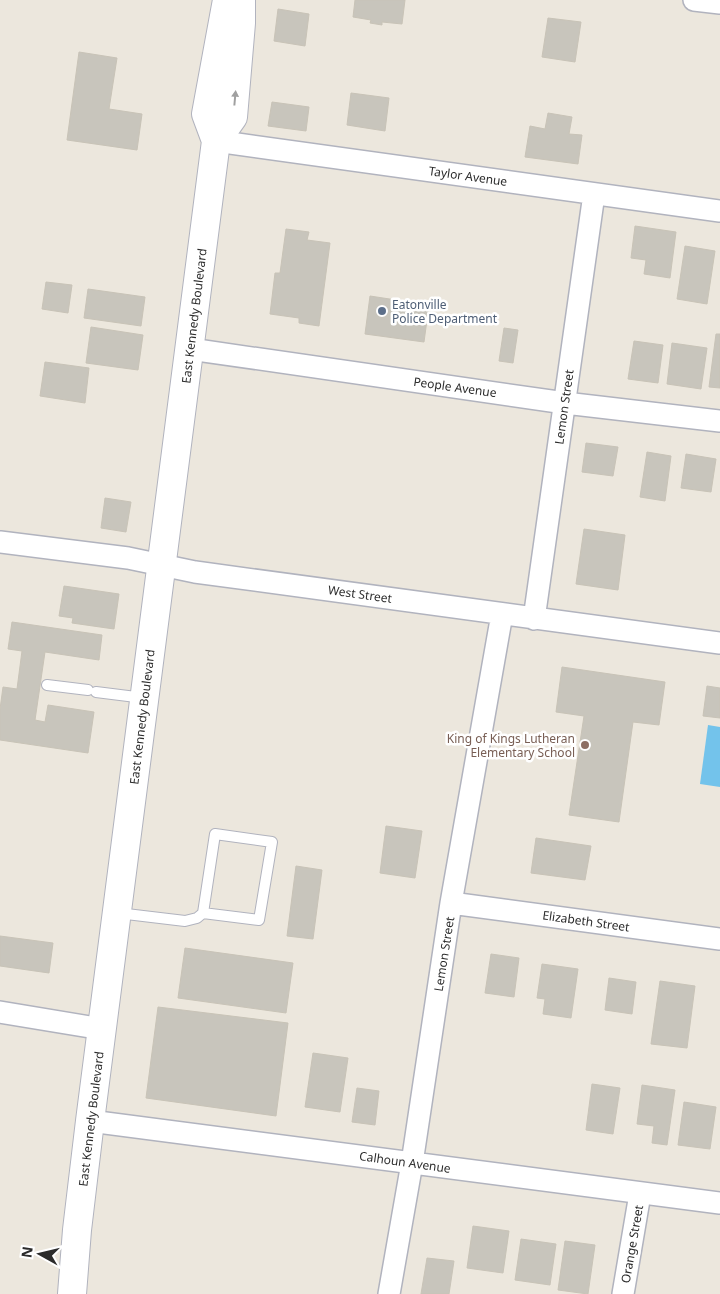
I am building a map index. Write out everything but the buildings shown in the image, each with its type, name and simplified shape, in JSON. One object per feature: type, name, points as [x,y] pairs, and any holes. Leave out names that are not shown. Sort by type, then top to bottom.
[{"type":"main road","name":"East Kennedy Boulevard","points":[[216,141],[206,114],[227,0]]},
{"type":"main road","name":"East Kennedy Boulevard","points":[[72,1294],[78,1221],[90,1121],[216,141],[233,116],[242,0]]},
{"type":"street","points":[[694,0],[720,4]]},
{"type":"street","name":"Taylor Avenue","points":[[216,141],[720,211]]},
{"type":"street","name":"Lemon Street","points":[[534,619],[594,194]]},
{"type":"street","name":"People Avenue","points":[[190,349],[565,403],[720,421]]},
{"type":"street","name":"West Street","points":[[0,542],[128,558],[195,572],[720,643]]},
{"type":"street","name":"Lemon Street","points":[[389,1294],[412,1163],[452,904],[502,614]]},
{"type":"street","name":"Elizabeth Street","points":[[452,904],[720,939]]},
{"type":"street","points":[[0,1012],[102,1029]]},
{"type":"street","name":"Calhoun Avenue","points":[[90,1121],[720,1203]]},
{"type":"street","name":"Orange Street","points":[[623,1294],[640,1194]]},
{"type":"lane","points":[[47,685],[145,698]]},
{"type":"lane","points":[[117,913],[185,921],[197,918],[203,913],[215,834],[272,842],[259,920],[203,913]]},
{"type":"water","points":[[708,725],[720,727],[720,787],[700,784]]},
{"type":"place","name":"Eatonville Police Department","points":[[382,311]]},
{"type":"place","name":"King of Kings Lutheran Elementary School","points":[[585,745]]}]
